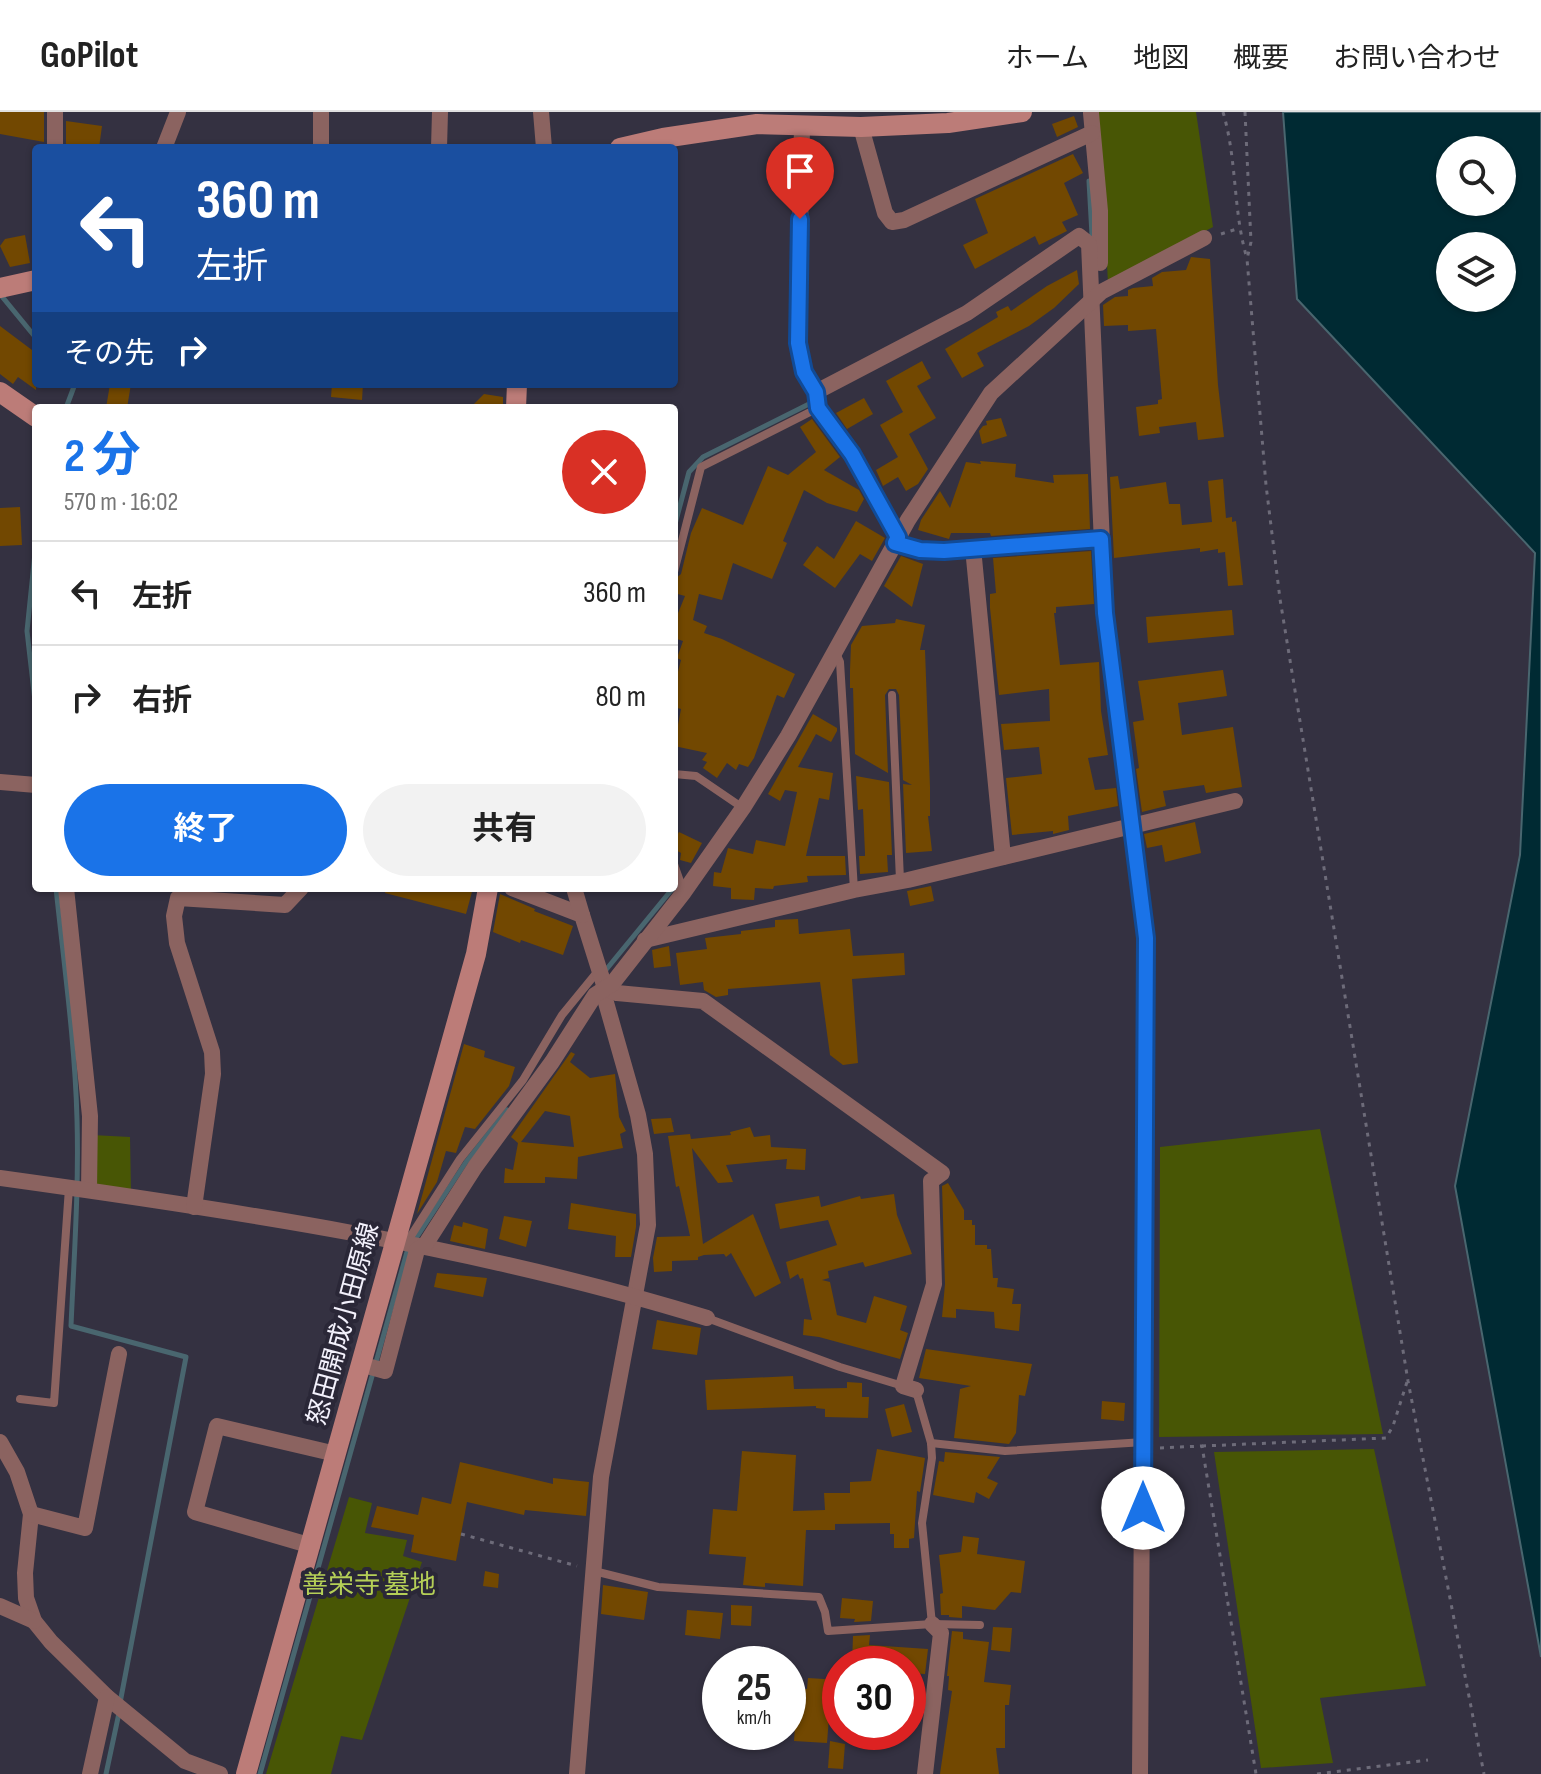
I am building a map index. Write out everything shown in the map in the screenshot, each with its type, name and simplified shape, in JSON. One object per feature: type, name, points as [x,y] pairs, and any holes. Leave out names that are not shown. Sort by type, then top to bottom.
[{"type":"main road","points":[[637,144],[757,124],[802,126],[825,119],[861,127],[948,123],[1022,112]]},
{"type":"main road","points":[[0,288],[32,281]]},
{"type":"main road","points":[[0,392],[32,414]]},
{"type":"main road","name":"怒田開成小田原線","points":[[246,1774],[312,1546],[360,1364],[411,1243],[487,892]]},
{"type":"street","points":[[55,112],[55,144]]},
{"type":"street","points":[[166,144],[178,112]]},
{"type":"street","points":[[321,112],[321,144]]},
{"type":"street","points":[[439,144],[440,112]]},
{"type":"street","points":[[541,112],[544,144]]},
{"type":"street","points":[[1091,113],[1100,211],[1094,243],[1105,613],[1146,938],[1140,1774]]},
{"type":"street","points":[[802,126],[798,343],[804,372],[897,540],[920,550],[1101,539]]},
{"type":"street","points":[[861,127],[885,213],[892,222],[904,220],[1092,133]]},
{"type":"street","points":[[817,400],[967,313],[1079,236],[1094,243]]},
{"type":"street","points":[[602,979],[612,984],[684,892],[743,808],[788,736],[897,540],[991,393],[1096,297],[1204,238]]},
{"type":"street","points":[[973,548],[1003,857]]},
{"type":"street","points":[[0,782],[32,785]]},
{"type":"street","points":[[645,940],[1235,801]]},
{"type":"street","points":[[66,892],[90,1116],[89,1190]]},
{"type":"street","points":[[194,1207],[213,1074],[212,1052],[177,943],[174,916],[178,898],[285,905],[297,892]]},
{"type":"street","points":[[522,892],[582,915]]},
{"type":"street","points":[[575,892],[638,1115],[645,1154],[648,1225],[601,1477],[577,1774]]},
{"type":"street","points":[[411,1243],[475,1167],[552,1062],[602,979]]},
{"type":"street","points":[[602,979],[617,993],[703,1001],[942,1173],[931,1181],[934,1284],[909,1388]]},
{"type":"street","points":[[0,1178],[411,1243],[636,1296],[707,1318]]},
{"type":"street","points":[[360,1364],[385,1371],[417,1250],[411,1243]]},
{"type":"street","points":[[31,1514],[85,1528],[119,1354]]},
{"type":"street","points":[[312,1546],[195,1512],[217,1426],[336,1454]]},
{"type":"street","points":[[0,1442],[17,1472],[31,1514],[25,1586],[34,1621],[107,1697],[185,1761],[220,1774]]},
{"type":"street","points":[[0,1606],[34,1621]]},
{"type":"street","points":[[925,1774],[941,1633],[932,1624]]},
{"type":"street","points":[[90,1774],[107,1697]]},
{"type":"lane","points":[[678,556],[701,467],[817,400]]},
{"type":"lane","points":[[834,651],[840,662],[854,890]]},
{"type":"lane","points":[[892,695],[900,880]]},
{"type":"lane","points":[[678,774],[696,776],[743,808]]},
{"type":"lane","points":[[678,875],[684,892]]},
{"type":"lane","points":[[20,1399],[54,1403],[69,1188]]},
{"type":"lane","points":[[707,1318],[840,1367],[909,1388],[931,1443],[932,1458],[922,1523],[932,1624]]},
{"type":"lane","points":[[931,1443],[1005,1451],[1144,1445]]},
{"type":"lane","points":[[593,1571],[658,1587],[819,1597],[828,1631],[932,1624],[980,1625]]},
{"type":"path","points":[[1223,112],[1236,174],[1240,228],[1247,259],[1266,485],[1285,630],[1408,1381],[1484,1774]]},
{"type":"path","points":[[1245,112],[1251,242],[1247,259]]},
{"type":"path","points":[[1204,238],[1240,228]]},
{"type":"path","points":[[1144,1445],[1202,1446],[1386,1438],[1408,1381]]},
{"type":"path","points":[[1202,1446],[1256,1774]]},
{"type":"path","points":[[461,1534],[593,1571]]},
{"type":"path","points":[[1317,1774],[1428,1760]]},
{"type":"green space","points":[[1098,112],[1196,112],[1213,227],[1108,282]]},
{"type":"green space","points":[[1320,1129],[1383,1434],[1159,1437],[1160,1147]]},
{"type":"green space","points":[[92,1135],[130,1137],[131,1193],[93,1187]]},
{"type":"green space","points":[[1374,1449],[1426,1686],[1320,1698],[1333,1763],[1261,1768],[1214,1452]]},
{"type":"green space","name":"善栄寺 墓地","points":[[349,1497],[372,1503],[365,1533],[407,1540],[403,1556],[422,1562],[362,1740],[341,1736],[331,1774],[266,1774]]},
{"type":"shaded area","points":[[1283,112],[1541,112],[1541,1657],[1455,1186],[1520,855],[1535,553],[1297,299]]},
{"type":"building","points":[[0,112],[44,112],[44,142],[0,134]]},
{"type":"building","points":[[1074,116],[1078,127],[1057,137],[1052,124]]},
{"type":"building","points":[[66,121],[102,126],[100,144],[66,144]]},
{"type":"building","points":[[1073,154],[1083,173],[1064,183],[1078,215],[1062,222],[1067,231],[1039,245],[1035,236],[975,269],[963,245],[988,233],[975,199]]},
{"type":"building","points":[[25,235],[30,263],[10,267],[0,246],[5,239]]},
{"type":"building","points":[[1191,257],[1210,259],[1224,437],[1198,440],[1196,422],[1159,427],[1160,433],[1139,436],[1136,407],[1158,404],[1158,400],[1162,399],[1156,329],[1128,331],[1128,325],[1104,326],[1103,305],[1115,297],[1128,296],[1128,290],[1133,288],[1153,286],[1152,278],[1162,272],[1186,270]]},
{"type":"building","points":[[1077,270],[1079,284],[1054,308],[1029,326],[977,353],[984,366],[962,378],[945,349],[998,317],[996,312],[1008,306],[1011,311]]},
{"type":"building","points":[[0,326],[32,350],[32,387],[18,377],[13,384],[0,374]]},
{"type":"building","points":[[922,361],[931,378],[917,386],[936,418],[909,434],[928,469],[918,484],[906,491],[898,477],[883,486],[876,470],[898,457],[880,425],[903,412],[886,381]]},
{"type":"building","points":[[109,388],[130,388],[128,404],[107,404]]},
{"type":"building","points":[[332,388],[363,388],[362,400],[331,397]]},
{"type":"building","points":[[484,394],[503,397],[503,404],[474,404]]},
{"type":"building","points":[[864,398],[873,414],[847,429],[836,413]]},
{"type":"building","points":[[1001,418],[1007,436],[982,444],[979,431],[987,425],[986,421]]},
{"type":"building","points":[[812,419],[840,457],[824,470],[859,490],[864,499],[857,512],[827,503],[804,490],[783,541],[787,543],[772,579],[733,563],[722,600],[699,594],[693,620],[707,626],[704,633],[795,674],[784,698],[777,695],[748,767],[739,764],[736,770],[727,763],[717,778],[703,768],[707,762],[702,760],[707,753],[678,747],[681,709],[678,708],[678,672],[681,660],[678,655],[683,641],[678,639],[678,613],[685,596],[678,594],[678,576],[702,508],[743,525],[768,466],[788,475],[816,452],[800,427]]},
{"type":"building","points":[[980,461],[1016,464],[1015,477],[1054,483],[1053,475],[1088,474],[1090,529],[991,536],[990,533],[951,533],[949,539],[918,530],[940,491],[950,508],[966,462],[981,464]]},
{"type":"building","points":[[1118,476],[1120,489],[1166,482],[1169,504],[1180,504],[1182,525],[1212,522],[1208,481],[1223,479],[1226,518],[1232,517],[1232,522],[1236,521],[1243,585],[1228,586],[1225,552],[1218,553],[1218,549],[1200,552],[1200,548],[1114,558],[1110,477]]},
{"type":"building","points":[[20,507],[22,545],[0,546],[0,508]]},
{"type":"building","points":[[856,521],[885,538],[872,561],[860,554],[835,588],[803,565],[817,546],[834,559]]},
{"type":"building","points":[[1091,551],[1094,604],[1056,607],[1054,613],[1060,665],[1099,662],[1101,711],[1108,755],[1088,758],[1095,790],[1116,788],[1118,806],[1068,816],[1069,830],[1053,834],[1053,831],[1012,835],[1006,778],[1042,774],[1039,747],[1004,750],[1001,724],[1050,721],[1049,689],[999,695],[990,608],[990,594],[996,593],[993,558]]},
{"type":"building","points":[[901,556],[923,564],[912,607],[884,586]]},
{"type":"building","points":[[1232,610],[1234,635],[1148,643],[1146,617]]},
{"type":"building","points":[[896,619],[925,625],[920,650],[925,650],[930,787],[928,816],[932,851],[906,853],[903,784],[912,785],[903,780],[899,695],[896,689],[889,689],[885,695],[888,773],[855,754],[853,688],[850,688],[851,645],[862,626],[895,623]]},
{"type":"building","points":[[1223,670],[1227,696],[1178,703],[1182,735],[1233,727],[1242,787],[1206,793],[1204,785],[1163,791],[1166,806],[1142,812],[1133,722],[1144,720],[1138,681]]},
{"type":"building","points":[[813,714],[837,728],[837,731],[831,742],[816,734],[798,767],[833,773],[829,800],[819,798],[806,856],[845,856],[846,875],[807,876],[808,882],[774,886],[773,889],[755,888],[754,900],[731,899],[731,888],[713,886],[714,872],[721,873],[728,848],[753,854],[756,840],[785,846],[797,792],[785,790],[780,801],[768,794]]},
{"type":"building","points":[[856,776],[889,782],[892,855],[887,855],[888,872],[860,874],[859,856],[865,856],[865,853],[863,809],[858,810]]},
{"type":"building","points":[[1195,822],[1201,853],[1165,862],[1162,845],[1147,848],[1144,834]]},
{"type":"building","points":[[678,834],[702,843],[691,863],[680,860]]},
{"type":"building","points":[[931,886],[934,901],[910,906],[907,891]]},
{"type":"building","points":[[385,892],[472,892],[466,914]]},
{"type":"building","points":[[500,894],[573,926],[563,955],[493,932]]},
{"type":"building","points":[[798,919],[799,934],[850,929],[853,956],[904,953],[905,975],[852,979],[858,1063],[843,1065],[830,1055],[820,982],[728,989],[728,995],[716,997],[704,990],[703,982],[680,985],[676,953],[707,949],[705,938],[775,927],[775,920]]},
{"type":"building","points":[[669,946],[671,966],[654,968],[652,950]]},
{"type":"building","points":[[464,1044],[485,1051],[484,1057],[515,1067],[509,1086],[475,1129],[465,1127],[456,1153],[446,1151],[437,1182],[417,1214]]},
{"type":"building","points":[[571,1052],[575,1054],[570,1062],[590,1078],[615,1074],[619,1117],[626,1131],[620,1134],[623,1148],[578,1157],[577,1179],[545,1177],[545,1183],[504,1183],[505,1168],[513,1170],[518,1143],[511,1137]],"holes":[[[545,1111],[570,1116],[574,1147],[521,1142]]]},
{"type":"building","points":[[671,1118],[674,1132],[654,1134],[651,1119]]},
{"type":"building","points":[[750,1127],[754,1137],[770,1135],[771,1147],[806,1149],[805,1170],[786,1169],[787,1159],[726,1165],[733,1182],[718,1183],[692,1148],[703,1244],[753,1214],[781,1283],[755,1297],[731,1253],[726,1257],[724,1254],[704,1255],[698,1260],[672,1261],[672,1271],[654,1272],[657,1237],[690,1236],[679,1186],[676,1187],[668,1136],[690,1134],[691,1139],[731,1135],[730,1132]]},
{"type":"building","points":[[948,1183],[964,1210],[964,1220],[972,1220],[972,1225],[975,1225],[975,1245],[987,1245],[987,1249],[991,1249],[993,1278],[998,1278],[997,1287],[1014,1289],[1012,1304],[1021,1304],[1019,1331],[995,1328],[994,1312],[956,1309],[956,1318],[942,1317],[945,1284],[942,1186]]},
{"type":"building","points":[[894,1194],[897,1215],[912,1254],[865,1267],[863,1262],[828,1271],[829,1278],[822,1280],[830,1282],[837,1315],[866,1323],[874,1296],[907,1306],[900,1330],[908,1333],[900,1359],[803,1335],[804,1319],[812,1320],[803,1278],[800,1279],[798,1274],[790,1279],[786,1262],[837,1245],[828,1220],[780,1229],[775,1204],[819,1196],[821,1207],[860,1196],[861,1199]]},
{"type":"building","points":[[571,1203],[636,1214],[631,1257],[615,1257],[616,1236],[568,1229]]},
{"type":"building","points":[[504,1216],[532,1221],[526,1247],[499,1239]]},
{"type":"building","points":[[463,1222],[488,1229],[485,1249],[450,1241],[454,1225],[462,1227]]},
{"type":"building","points":[[437,1273],[487,1278],[483,1297],[434,1287]]},
{"type":"building","points":[[657,1320],[701,1328],[697,1355],[652,1349]]},
{"type":"building","points":[[926,1349],[1032,1364],[1025,1396],[1019,1395],[1016,1433],[1009,1444],[954,1438],[960,1389],[971,1386],[919,1378]]},
{"type":"building","points":[[793,1376],[794,1389],[847,1388],[847,1382],[862,1383],[862,1397],[869,1397],[868,1418],[825,1417],[825,1409],[816,1406],[707,1410],[705,1380]]},
{"type":"building","points":[[1102,1401],[1125,1403],[1124,1421],[1101,1419]]},
{"type":"building","points":[[904,1404],[912,1432],[892,1437],[885,1409]]},
{"type":"building","points":[[877,1449],[925,1458],[920,1492],[917,1491],[914,1538],[909,1539],[909,1548],[894,1548],[890,1523],[835,1524],[835,1530],[806,1530],[803,1586],[743,1585],[746,1557],[709,1554],[713,1509],[737,1511],[742,1451],[796,1455],[793,1511],[825,1510],[824,1493],[850,1493],[850,1482],[871,1481]]},
{"type":"building","points":[[945,1452],[1000,1457],[987,1478],[998,1483],[989,1499],[976,1492],[974,1503],[933,1495],[939,1461],[944,1462]]},
{"type":"building","points":[[460,1462],[553,1484],[553,1478],[589,1482],[586,1516],[525,1510],[524,1515],[467,1502],[456,1561],[411,1552],[414,1535],[371,1527],[377,1506],[418,1515],[422,1497],[451,1504]]},
{"type":"building","points":[[963,1536],[979,1538],[977,1554],[1025,1561],[1021,1593],[1011,1592],[995,1610],[962,1606],[962,1618],[949,1617],[941,1615],[940,1594],[943,1593],[939,1555],[961,1552]]},
{"type":"building","points":[[485,1571],[499,1574],[498,1588],[483,1586]]},
{"type":"building","points":[[603,1585],[648,1592],[644,1620],[601,1614]]},
{"type":"building","points":[[842,1598],[873,1601],[871,1621],[854,1622],[855,1619],[840,1618]]},
{"type":"building","points":[[731,1605],[752,1606],[751,1626],[731,1625]]},
{"type":"building","points":[[687,1610],[723,1613],[720,1639],[685,1635]]},
{"type":"building","points":[[993,1627],[1012,1628],[1010,1652],[991,1650]]},
{"type":"building","points":[[952,1631],[963,1632],[963,1639],[989,1642],[984,1682],[1011,1685],[1009,1705],[1005,1705],[1005,1748],[996,1748],[999,1774],[940,1774],[952,1691],[948,1690],[947,1676]]},
{"type":"building","points":[[870,1635],[869,1645],[884,1646],[853,1646],[853,1636]]},
{"type":"building","points":[[808,1678],[822,1679],[822,1743],[806,1742]]},
{"type":"building","points":[[829,1750],[845,1750],[843,1769],[828,1768]]},
{"type":"waterway","points":[[1086,239],[1092,235],[1089,181]]},
{"type":"waterway","points":[[0,294],[32,333]]},
{"type":"waterway","points":[[68,404],[74,388]]},
{"type":"waterway","points":[[678,513],[689,472],[703,457],[813,402]]},
{"type":"waterway","points":[[32,582],[27,631],[32,675]]},
{"type":"waterway","points":[[56,892],[72,1032],[77,1119],[71,1326],[186,1357],[120,1703]]},
{"type":"waterway","points":[[605,971],[670,892]]},
{"type":"waterway","points":[[260,1774],[407,1252],[466,1162],[507,1110]]},
{"type":"waterway","points":[[106,1774],[119,1713]]},
{"type":"route","points":[[800,219],[798,343],[804,372],[816,392],[818,408],[852,454],[898,537],[895,543],[920,550],[944,551],[1101,539],[1105,613],[1146,938],[1143,1508]]}]
